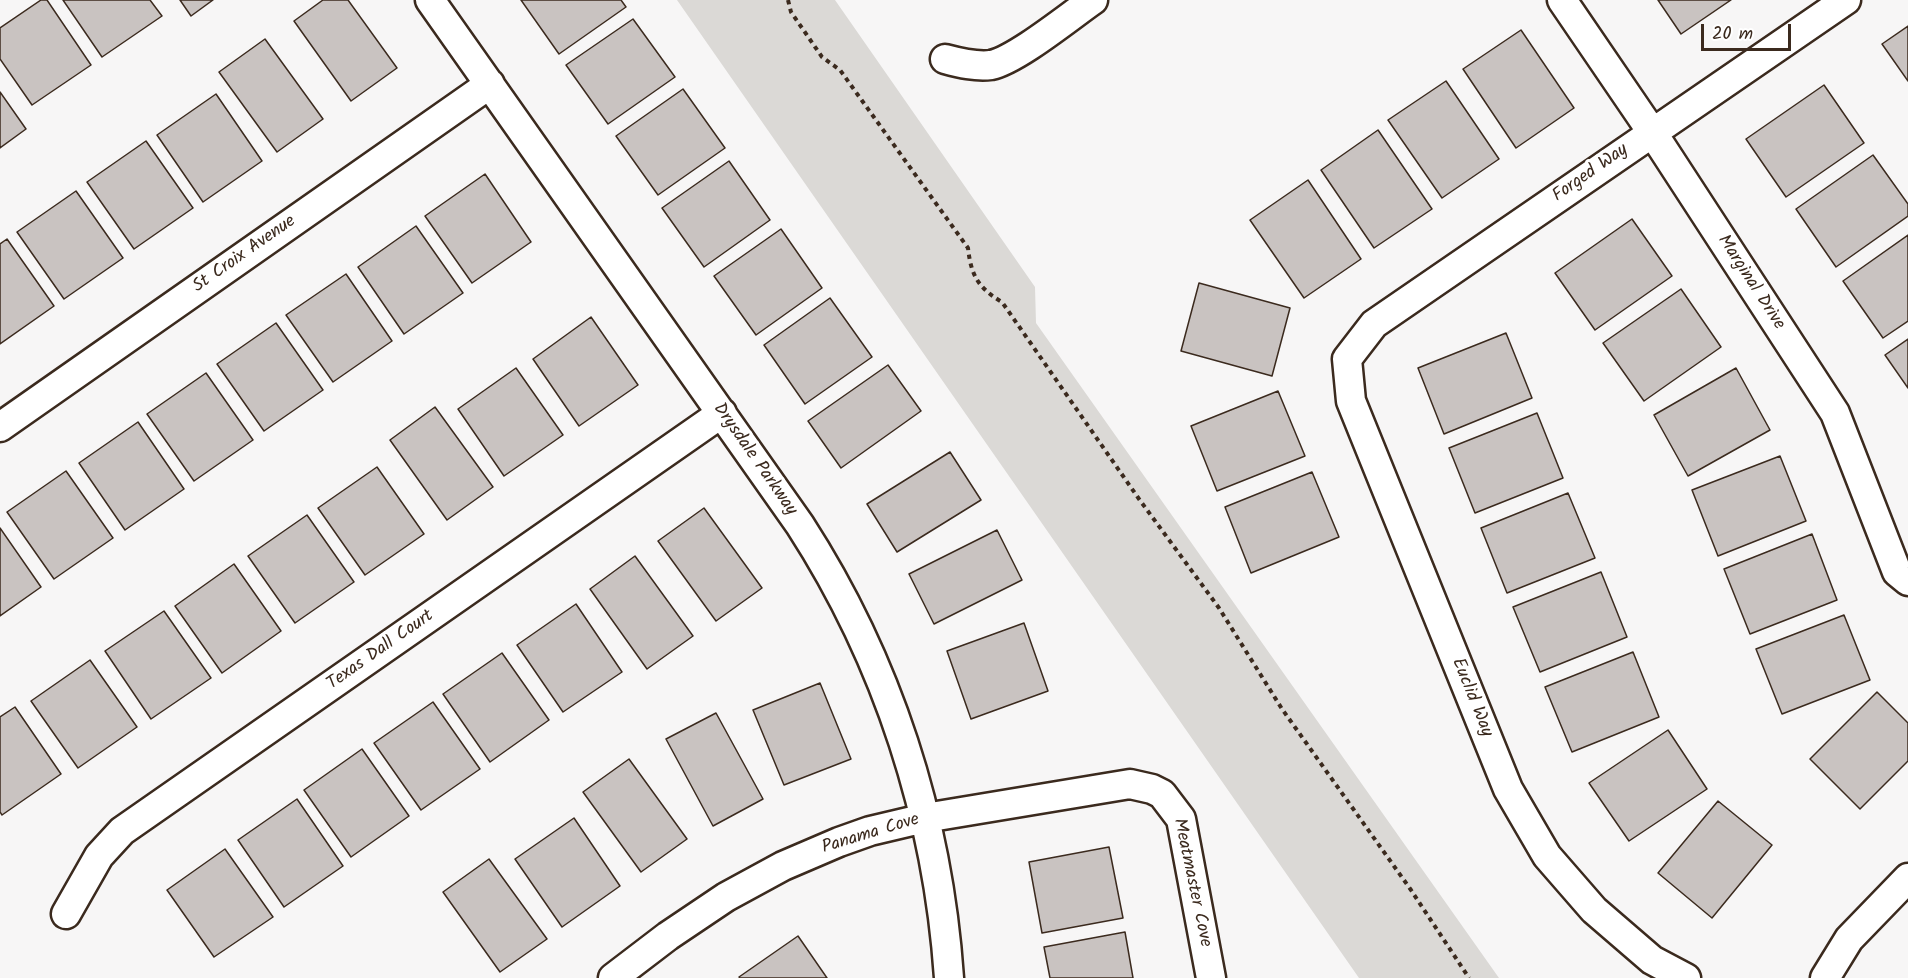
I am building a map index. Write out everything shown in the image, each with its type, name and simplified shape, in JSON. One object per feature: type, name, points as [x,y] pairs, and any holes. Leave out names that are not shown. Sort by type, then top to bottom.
[{"type":"street","name":"Drysdale Parkway","points":[[430,0],[816,550],[858,626],[897,717],[925,818],[938,873],[944,912],[949,978]]},
{"type":"street","points":[[945,59],[968,65],[992,65],[1019,52],[1094,0]]},
{"type":"street","name":"Marginal Drive","points":[[1562,0],[1652,132],[1835,413],[1898,572],[1908,581]]},
{"type":"street","name":"Forged Way","points":[[1347,359],[1374,324],[1846,0]]},
{"type":"street","name":"St Croix Avenue","points":[[0,427],[490,84]]},
{"type":"street","name":"Euclid Way","points":[[1347,359],[1351,401],[1508,789],[1547,856],[1594,910],[1652,960],[1686,978]]},
{"type":"street","name":"Texas Dall Court","points":[[66,914],[99,856],[122,831],[722,413]]},
{"type":"street","name":"Panama Cove","points":[[613,978],[687,923],[756,880],[839,842],[870,831],[925,818],[1119,785],[1142,786],[1162,794]]},
{"type":"street","name":"Meatmaster Cove","points":[[1162,794],[1176,809],[1184,829],[1210,978]]},
{"type":"street","points":[[1825,978],[1850,939],[1908,878]]},
{"type":"path","points":[[788,0],[791,12],[822,57],[840,70],[968,249],[971,270],[987,294],[1002,302],[1139,499],[1219,608],[1282,709],[1411,890],[1469,978]]},
{"type":"shaded area","points":[[677,0],[835,0],[1035,287],[1036,323],[1499,978],[1359,978]]},
{"type":"building","points":[[41,0],[47,0],[91,65],[32,105],[0,59],[0,28]]},
{"type":"building","points":[[63,0],[150,0],[162,16],[102,57]]},
{"type":"building","points":[[180,0],[213,0],[191,16]]},
{"type":"building","points":[[323,0],[348,0],[397,68],[351,101],[294,21]]},
{"type":"building","points":[[521,0],[621,0],[626,7],[559,54]]},
{"type":"building","points":[[1658,0],[1731,0],[1681,34]]},
{"type":"building","points":[[633,19],[675,77],[608,124],[566,65]]},
{"type":"building","points":[[1908,26],[1908,81],[1882,44]]},
{"type":"building","points":[[1521,30],[1574,108],[1516,148],[1463,69]]},
{"type":"building","points":[[265,39],[323,119],[277,152],[219,72]]},
{"type":"building","points":[[1446,81],[1499,159],[1442,198],[1388,120]]},
{"type":"building","points":[[1824,85],[1864,143],[1786,197],[1746,139]]},
{"type":"building","points":[[683,89],[725,148],[658,195],[616,136]]},
{"type":"building","points":[[0,92],[26,129],[0,148]]},
{"type":"building","points":[[216,94],[262,161],[203,202],[157,135]]},
{"type":"building","points":[[1378,130],[1432,209],[1374,248],[1321,170]]},
{"type":"building","points":[[146,141],[193,208],[134,249],[87,182]]},
{"type":"building","points":[[1873,155],[1908,204],[1908,216],[1836,267],[1796,209]]},
{"type":"building","points":[[729,161],[770,220],[704,267],[662,208]]},
{"type":"building","points":[[485,174],[531,242],[472,283],[425,216]]},
{"type":"building","points":[[1308,180],[1361,259],[1304,298],[1250,220]]},
{"type":"building","points":[[76,191],[123,258],[64,299],[17,232]]},
{"type":"building","points":[[1632,219],[1672,276],[1595,330],[1555,273]]},
{"type":"building","points":[[416,226],[463,293],[404,334],[358,267]]},
{"type":"building","points":[[781,229],[822,288],[756,335],[714,276]]},
{"type":"building","points":[[1908,235],[1908,321],[1883,338],[1843,281]]},
{"type":"building","points":[[7,239],[54,306],[0,344],[0,244]]},
{"type":"building","points":[[346,274],[392,341],[333,382],[286,315]]},
{"type":"building","points":[[1199,283],[1290,308],[1272,376],[1181,351]]},
{"type":"building","points":[[1681,289],[1721,347],[1644,401],[1603,343]]},
{"type":"building","points":[[830,298],[872,357],[805,404],[764,345]]},
{"type":"building","points":[[591,317],[638,385],[579,426],[533,359]]},
{"type":"building","points":[[276,323],[323,390],[264,431],[217,364]]},
{"type":"building","points":[[1506,333],[1532,398],[1444,434],[1418,368]]},
{"type":"building","points":[[1908,339],[1908,388],[1885,355]]},
{"type":"building","points":[[888,365],[921,411],[841,468],[808,421]]},
{"type":"building","points":[[516,368],[563,435],[504,476],[458,409]]},
{"type":"building","points":[[1736,368],[1770,430],[1688,476],[1654,415]]},
{"type":"building","points":[[206,373],[253,440],[194,481],[147,414]]},
{"type":"building","points":[[1278,391],[1305,456],[1217,491],[1191,426]]},
{"type":"building","points":[[435,407],[493,487],[447,520],[390,440]]},
{"type":"building","points":[[1537,413],[1563,478],[1475,513],[1449,448]]},
{"type":"building","points":[[138,422],[184,489],[125,530],[79,463]]},
{"type":"building","points":[[950,452],[981,500],[897,552],[867,504]]},
{"type":"building","points":[[1780,456],[1806,521],[1718,556],[1692,490]]},
{"type":"building","points":[[377,467],[424,534],[365,575],[318,508]]},
{"type":"building","points":[[66,471],[113,538],[54,579],[7,512]]},
{"type":"building","points":[[1312,472],[1339,537],[1251,573],[1225,507]]},
{"type":"building","points":[[1568,493],[1595,558],[1507,593],[1481,528]]},
{"type":"building","points":[[704,508],[762,588],[716,621],[658,541]]},
{"type":"building","points":[[307,515],[354,582],[295,623],[248,556]]},
{"type":"building","points":[[0,528],[41,587],[0,616]]},
{"type":"building","points":[[997,530],[1022,580],[934,624],[909,574]]},
{"type":"building","points":[[1812,534],[1837,600],[1750,634],[1724,569]]},
{"type":"building","points":[[635,556],[693,636],[647,669],[590,589]]},
{"type":"building","points":[[234,564],[281,631],[222,673],[175,606]]},
{"type":"building","points":[[1601,572],[1627,637],[1540,672],[1513,607]]},
{"type":"building","points":[[576,604],[622,672],[563,712],[517,645]]},
{"type":"building","points":[[164,611],[211,678],[151,719],[105,651]]},
{"type":"building","points":[[1844,615],[1870,680],[1782,714],[1756,649]]},
{"type":"building","points":[[1024,623],[1048,691],[971,719],[947,651]]},
{"type":"building","points":[[1633,652],[1659,717],[1572,752],[1545,687]]},
{"type":"building","points":[[502,653],[549,720],[490,762],[443,694]]},
{"type":"building","points":[[90,660],[137,727],[78,768],[31,701]]},
{"type":"building","points":[[820,683],[851,759],[784,785],[753,710]]},
{"type":"building","points":[[1877,692],[1908,723],[1908,761],[1860,809],[1810,759]]},
{"type":"building","points":[[433,702],[480,769],[421,810],[374,743]]},
{"type":"building","points":[[15,707],[61,774],[2,815],[0,812],[0,717]]},
{"type":"building","points":[[716,713],[763,799],[713,826],[666,739]]},
{"type":"building","points":[[1668,730],[1707,789],[1629,841],[1589,783]]},
{"type":"building","points":[[362,749],[409,816],[351,857],[304,790]]},
{"type":"building","points":[[629,759],[687,839],[641,872],[583,792]]},
{"type":"building","points":[[297,799],[343,866],[284,907],[238,840]]},
{"type":"building","points":[[1718,801],[1772,845],[1712,918],[1658,873]]},
{"type":"building","points":[[574,818],[620,886],[562,927],[515,859]]},
{"type":"building","points":[[1109,847],[1123,918],[1042,933],[1029,862]]},
{"type":"building","points":[[225,849],[273,917],[214,957],[167,890]]},
{"type":"building","points":[[489,859],[547,939],[500,972],[443,892]]},
{"type":"building","points":[[1125,932],[1133,978],[1050,978],[1044,947]]},
{"type":"building","points":[[798,936],[827,978],[739,977]]}]
